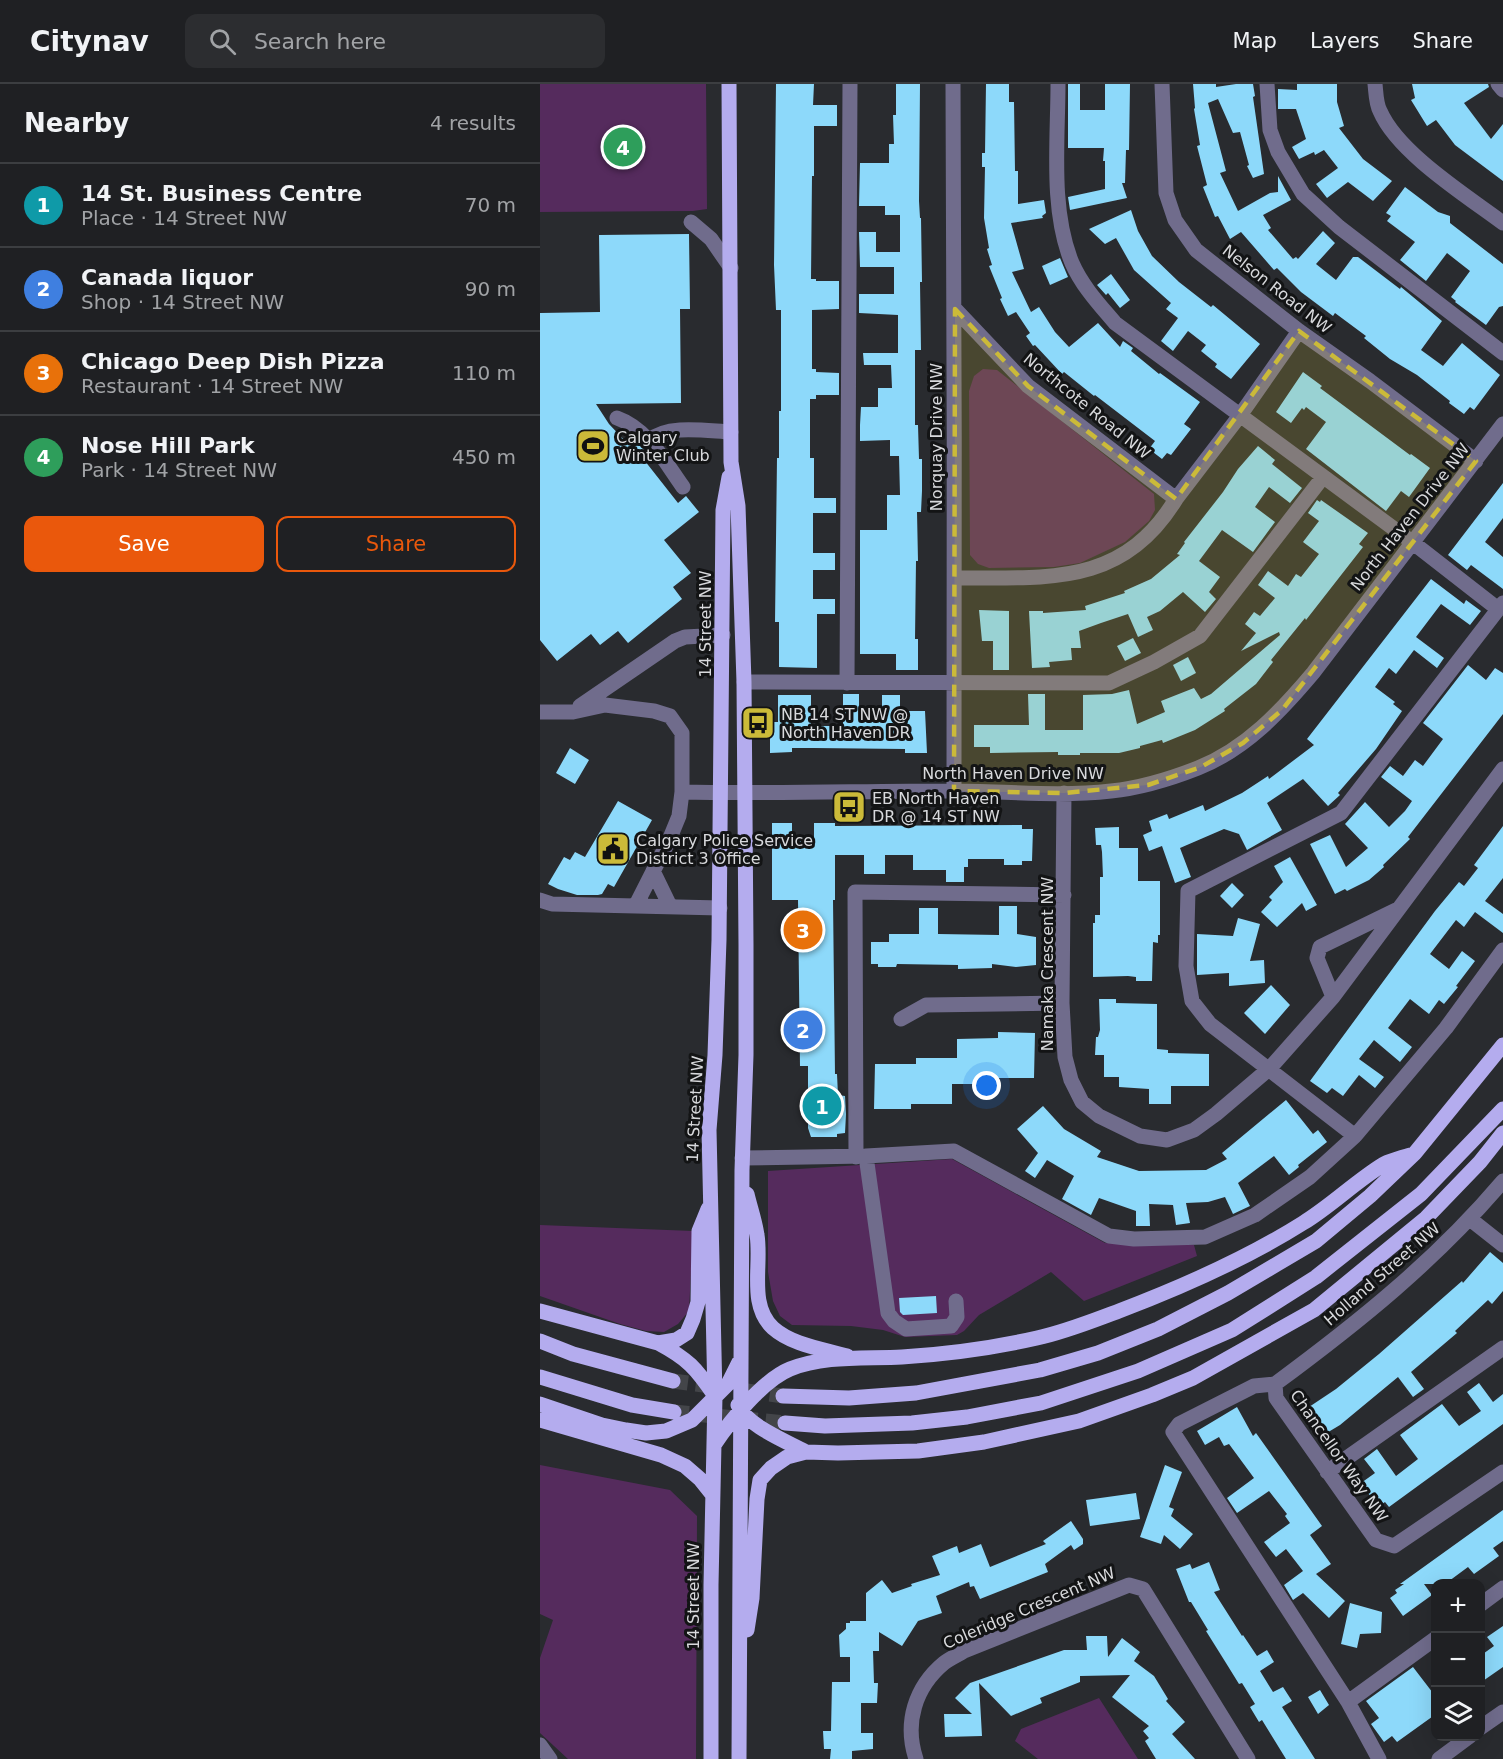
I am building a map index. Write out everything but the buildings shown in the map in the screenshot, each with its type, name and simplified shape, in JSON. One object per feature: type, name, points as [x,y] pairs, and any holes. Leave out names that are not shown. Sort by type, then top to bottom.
[{"type":"main road","name":"14 Street NW","points":[[729,84],[731,462],[738,507],[744,682],[746,1055],[742,1164],[739,1759]]},
{"type":"main road","name":"14 Street NW","points":[[711,1759],[712,1494],[715,1396],[709,1130],[715,1055],[720,908],[723,510],[731,462]]},
{"type":"main road","points":[[783,1396],[849,1398],[916,1393],[1040,1370],[1098,1353],[1158,1329],[1228,1293],[1316,1241],[1370,1196],[1415,1153],[1503,1045]]},
{"type":"main road","points":[[785,1423],[825,1426],[912,1423],[967,1417],[1041,1403],[1138,1371],[1232,1330],[1316,1277],[1421,1194],[1503,1109]]},
{"type":"main road","points":[[739,1686],[752,1598],[757,1499],[760,1480],[771,1468],[787,1458],[806,1452],[918,1451],[984,1442],[1078,1421],[1152,1395],[1193,1377],[1314,1310],[1426,1218],[1480,1162],[1503,1133]]},
{"type":"main road","points":[[714,1445],[740,1410],[777,1376],[790,1369],[813,1363],[990,1348],[1039,1338],[1092,1321],[1167,1293],[1237,1259],[1304,1223],[1385,1164],[1415,1153]]},
{"type":"main road","points":[[742,1164],[758,1236],[759,1300],[764,1317],[774,1329],[796,1341],[858,1359]]},
{"type":"main road","points":[[658,1343],[676,1340],[687,1333],[693,1319],[698,1302],[699,1231],[710,1203]]},
{"type":"main road","points":[[540,1311],[658,1343],[677,1353],[695,1368],[715,1396],[740,1444]]},
{"type":"main road","points":[[540,1341],[573,1354],[673,1381]]},
{"type":"main road","points":[[714,1355],[740,1410],[764,1430],[806,1452]]},
{"type":"main road","points":[[540,1404],[602,1425],[646,1433],[666,1431],[692,1420],[728,1384],[742,1357]]},
{"type":"main road","points":[[540,1377],[632,1405],[674,1412]]},
{"type":"main road","points":[[540,1420],[661,1455],[686,1466],[712,1494]]},
{"type":"street","points":[[847,683],[850,84]]},
{"type":"street","name":"Norquay Drive NW","points":[[953,84],[954,791]]},
{"type":"street","points":[[1058,84],[1058,206],[1072,262],[1086,290],[1115,323],[1178,371],[1241,414],[1323,477],[1501,606],[1341,813],[1188,891],[1186,966],[1192,1000],[1210,1024],[1270,1068],[1355,1136]]},
{"type":"street","name":"Nelson Road NW","points":[[1162,84],[1166,193],[1175,220],[1196,250],[1299,331],[1476,461]]},
{"type":"street","points":[[1267,84],[1270,130],[1291,176],[1303,194],[1339,227],[1503,353]]},
{"type":"street","points":[[1375,84],[1379,110],[1394,134],[1424,163],[1503,224]]},
{"type":"street","points":[[1498,84],[1503,90]]},
{"type":"street","points":[[691,222],[711,239],[731,268]]},
{"type":"street","name":"Northcote Road NW","points":[[955,309],[1028,386],[1176,498]]},
{"type":"street","points":[[955,578],[1044,577],[1067,574],[1095,568],[1118,558],[1138,544],[1163,519],[1299,331]]},
{"type":"street","points":[[617,418],[629,422],[650,440],[683,487]]},
{"type":"street","name":"North Haven Drive NW","points":[[682,792],[1064,793],[1110,791],[1148,785],[1201,767],[1243,743],[1282,710],[1503,424]]},
{"type":"street","points":[[650,440],[668,430],[731,432]]},
{"type":"street","points":[[744,682],[1109,683],[1154,662],[1200,636],[1323,477]]},
{"type":"street","points":[[573,712],[675,641],[685,637],[723,635]]},
{"type":"street","points":[[540,712],[573,712],[605,705],[654,711],[670,716],[682,733],[682,792],[679,816],[636,905]]},
{"type":"street","name":"Namaka Crescent NW","points":[[1064,793],[1062,1003],[1065,1057],[1071,1080],[1082,1102],[1099,1116],[1140,1136],[1167,1140],[1194,1130],[1270,1068],[1333,997],[1503,769]]},
{"type":"street","points":[[653,871],[670,906]]},
{"type":"street","points":[[956,1301],[957,1317],[951,1326],[906,1329],[894,1321],[888,1313],[861,1156],[855,892],[1064,895]]},
{"type":"street","points":[[540,900],[552,904],[720,908]]},
{"type":"street","name":"Namaka Crescent NW","points":[[1333,997],[1317,958],[1320,947],[1399,908]]},
{"type":"street","points":[[742,1164],[954,1150],[1109,1236],[1134,1239],[1205,1237],[1255,1215],[1310,1178],[1355,1136],[1446,1028],[1503,950]]},
{"type":"street","points":[[901,1019],[926,1005],[1062,1003]]},
{"type":"street","name":"Holland Street NW","points":[[1275,1384],[1344,1333],[1403,1284],[1470,1219],[1503,1181]]},
{"type":"street","points":[[1470,1219],[1503,1245]]},
{"type":"street","points":[[1327,1472],[1503,1348]]},
{"type":"street","points":[[1275,1384],[1254,1386],[1179,1424],[1173,1432],[1348,1702],[1379,1759]]},
{"type":"street","name":"Chancellor Way NW","points":[[1275,1384],[1276,1398],[1376,1540],[1394,1546],[1503,1472]]},
{"type":"street","name":"Coleridge Crescent NW","points":[[916,1759],[912,1747],[911,1713],[922,1688],[945,1662],[964,1651],[1129,1585],[1143,1589],[1248,1759]]},
{"type":"street","points":[[1485,1601],[1503,1588]]},
{"type":"street","points":[[1348,1702],[1431,1642]]},
{"type":"street","points":[[1485,1725],[1503,1712]]},
{"type":"street","points":[[1439,1759],[1464,1741]]},
{"type":"street","points":[[540,1745],[550,1759]]},
{"type":"highlighted area","points":[[955,309],[1028,386],[1176,499],[1299,331],[1476,461],[1282,710],[1243,743],[1201,767],[1148,785],[1064,793],[954,791]]},
{"type":"shaded area","points":[[540,84],[706,84],[707,209],[540,212]]},
{"type":"shaded area","points":[[983,369],[997,370],[1154,494],[1155,510],[1149,521],[1125,542],[1080,563],[1054,567],[989,568],[978,564],[970,555],[969,391],[974,376]]},
{"type":"shaded area","points":[[952,1159],[1105,1243],[1194,1245],[1197,1256],[1084,1301],[1051,1272],[979,1315],[957,1335],[905,1337],[883,1330],[851,1326],[792,1325],[780,1316],[773,1301],[768,1272],[768,1171]]},
{"type":"shaded area","points":[[540,1225],[693,1231],[689,1311],[678,1324],[664,1332],[646,1331],[540,1296]]},
{"type":"shaded area","points":[[540,1465],[670,1490],[697,1516],[696,1759],[568,1759],[540,1733],[540,1658],[553,1620],[540,1614]]},
{"type":"shaded area","points":[[1099,1698],[1138,1759],[1038,1759],[1015,1741],[1021,1729]]},
{"type":"tunnel","points":[[673,1381],[718,1387]]},
{"type":"tunnel","points":[[747,1391],[783,1396]]},
{"type":"tunnel","points":[[674,1412],[785,1423]]},
{"type":"place","name":"Nose Hill Park","points":[[623,147]]},
{"type":"place","name":"Calgary Winter Club","points":[[593,446]]},
{"type":"place","name":"NB 14 ST NW @ North Haven DR","points":[[758,723]]},
{"type":"place","name":"EB North Haven DR @ 14 ST NW","points":[[849,807]]},
{"type":"place","name":"Calgary Police Service District 3 Office","points":[[613,849]]},
{"type":"place","name":"Chicago Deep Dish Pizza","points":[[803,930]]},
{"type":"place","name":"Canada liquor","points":[[803,1030]]},
{"type":"place","name":"14 St. Business Centre","points":[[822,1106]]}]
